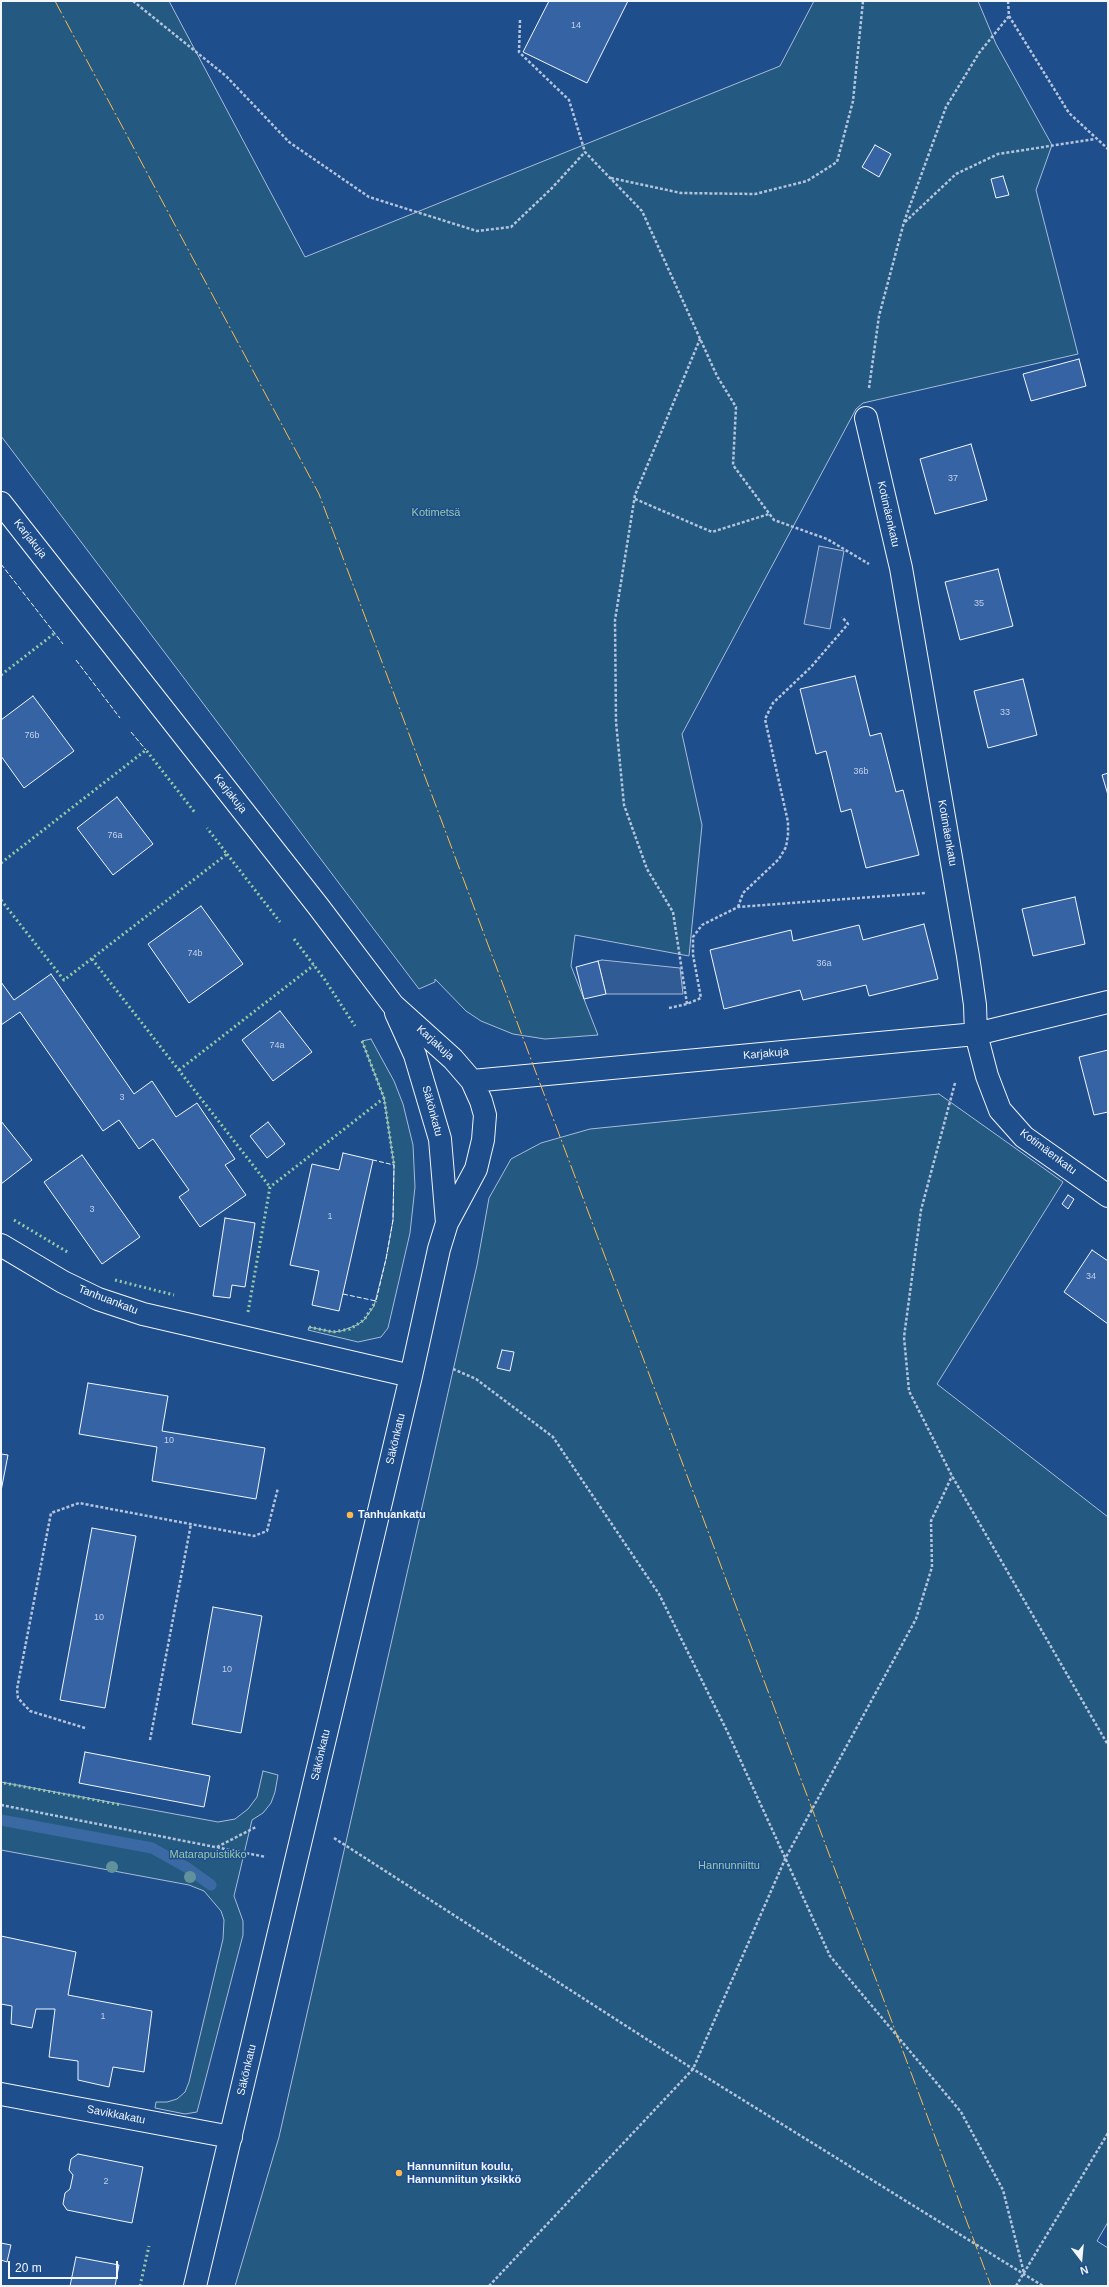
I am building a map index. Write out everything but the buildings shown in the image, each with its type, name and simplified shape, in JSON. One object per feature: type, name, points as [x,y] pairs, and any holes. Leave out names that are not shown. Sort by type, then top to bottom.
[{"type":"street","name":"Kotimäenkatu","points":[[866,418],[901,568],[957,891],[975,1005],[976,1034],[987,1076],[1000,1110],[1024,1137],[1108,1196]]},
{"type":"street","name":"Karjakuja","points":[[1,503],[318,906],[393,1005],[453,1059],[472,1081],[976,1034],[1108,1002]]},
{"type":"street","name":"Säkönkatu","points":[[393,1005],[415,1055],[438,1132],[443,1166],[447,1223]]},
{"type":"street","name":"Säkönkatu","points":[[195,2286],[411,1376],[439,1249],[447,1223],[476,1169],[483,1140],[485,1115],[481,1101],[472,1081]]},
{"type":"street","name":"Tanhuankatu","points":[[1,1245],[63,1282],[98,1299],[143,1314],[411,1376]]},
{"type":"street","name":"Savikkakatu","points":[[1,2094],[231,2137]]},
{"type":"path","points":[[133,1],[226,76],[289,142],[369,197],[477,231],[511,227],[552,188],[585,152]]},
{"type":"path","points":[[610,178],[680,193],[755,194],[807,181],[837,162],[853,101],[863,1]]},
{"type":"path","points":[[1008,1],[1009,16],[1069,113],[1095,139],[1108,149]]},
{"type":"path","points":[[866,418],[879,316],[904,222],[946,107],[979,53],[1009,16]]},
{"type":"path","points":[[520,20],[519,52],[569,100],[585,152],[642,211],[717,376],[736,407],[733,465],[774,520],[827,539],[873,566]]},
{"type":"path","points":[[904,222],[956,174],[998,154],[1095,139]]},
{"type":"path","points":[[687,1004],[673,912],[648,869],[624,805],[616,722],[615,620],[635,499],[700,338]]},
{"type":"path","points":[[635,499],[712,532],[769,514]]},
{"type":"path","points":[[738,907],[743,893],[779,859],[786,847],[788,835],[788,822],[765,719],[773,703],[811,667],[848,624],[842,617]]},
{"type":"path","points":[[668,1008],[687,1004],[701,998],[693,955],[693,937],[702,925],[738,907],[957,891]]},
{"type":"path","points":[[955,1083],[921,1210],[904,1338],[909,1391],[952,1476],[1108,1745]]},
{"type":"path","points":[[453,1369],[476,1379],[553,1437],[659,1594],[728,1733],[830,1956],[961,2112],[1003,2190],[1024,2273]]},
{"type":"path","points":[[489,2286],[693,2069],[786,1857],[916,1619],[932,1567],[931,1521],[952,1476]]},
{"type":"path","points":[[85,1728],[30,1711],[18,1698],[17,1688],[51,1513],[78,1503],[254,1536],[267,1531],[278,1488]]},
{"type":"path","points":[[150,1740],[191,1524]]},
{"type":"path","points":[[1,1804],[296,1863]]},
{"type":"path","points":[[216,1847],[256,1827]]},
{"type":"path","points":[[330,1835],[693,2069],[1043,2286]]},
{"type":"path","points":[[1016,2286],[1108,2133]]},
{"type":"green space","name":"Kotimetsä","points":[[1,1],[169,1],[305,257],[780,66],[814,1],[978,1],[996,44],[1052,145],[1036,190],[1078,354],[863,403],[856,409],[682,734],[702,825],[689,956],[575,935],[571,966],[598,1035],[545,1039],[513,1034],[481,1021],[466,1011],[435,979],[435,982],[419,989],[1,436]]},
{"type":"green space","points":[[371,1039],[394,1081],[403,1104],[413,1145],[415,1187],[410,1233],[388,1328],[381,1337],[358,1342],[308,1330],[309,1327],[333,1332],[341,1331],[357,1325],[364,1320],[374,1306],[386,1259],[393,1220],[394,1165],[384,1098],[362,1041]]},
{"type":"green space","name":"Hannunniittu","points":[[939,1094],[1063,1182],[937,1384],[1108,1517],[1108,2222],[1097,2241],[1108,2248],[1108,2286],[235,2286],[279,2137],[477,1265],[489,1198],[511,1159],[541,1143],[590,1129]]},
{"type":"green space","name":"Matarapuistikko","points":[[263,1771],[278,1775],[275,1792],[271,1803],[263,1813],[252,1820],[234,1896],[243,1921],[243,1935],[197,2112],[185,2114],[155,2108],[156,2102],[167,2102],[177,2099],[185,2092],[189,2082],[223,1939],[224,1920],[221,1911],[204,1891],[189,1885],[1,1850],[1,1782],[218,1822],[235,1819],[248,1809],[257,1797]]},
{"type":"shaded area","points":[[819,546],[844,551],[830,629],[804,624]]},
{"type":"shaded area","points":[[602,960],[680,968],[683,994],[606,994],[598,961]]},
{"type":"waterway","points":[[1,1820],[152,1848],[186,1867],[211,1885]]},
{"type":"hedge","points":[[1,675],[55,633]]},
{"type":"hedge","points":[[1,863],[146,750],[196,814]]},
{"type":"hedge","points":[[1,900],[64,980],[227,854],[207,828]]},
{"type":"hedge","points":[[227,854],[280,922]]},
{"type":"hedge","points":[[294,939],[325,980],[355,1026]]},
{"type":"hedge","points":[[92,959],[270,1187]]},
{"type":"hedge","points":[[179,1070],[314,965]]},
{"type":"hedge","points":[[362,1041],[384,1098],[394,1165]]},
{"type":"hedge","points":[[248,1312],[270,1187],[384,1098]]},
{"type":"hedge","points":[[14,1220],[69,1253]]},
{"type":"hedge","points":[[115,1280],[174,1295]]},
{"type":"hedge","points":[[309,1327],[333,1332],[350,1329],[364,1320],[376,1301]]},
{"type":"hedge","points":[[4,1783],[122,1805]]},
{"type":"hedge","points":[[140,2286],[149,2246]]},
{"type":"fence","points":[[1,564],[63,644]]},
{"type":"fence","points":[[76,660],[120,718]]},
{"type":"fence","points":[[131,732],[146,750]]},
{"type":"fence","points":[[343,1294],[376,1301],[386,1259],[393,1220],[394,1165],[373,1160]]},
{"type":"power","points":[[55,1],[319,494],[991,2286]]},
{"type":"place","name":"Tanhuankatu","points":[[350,1515]]},
{"type":"place","name":"Hannunniitun koulu, Hannunniitun yksikkö","points":[[399,2173]]}]
